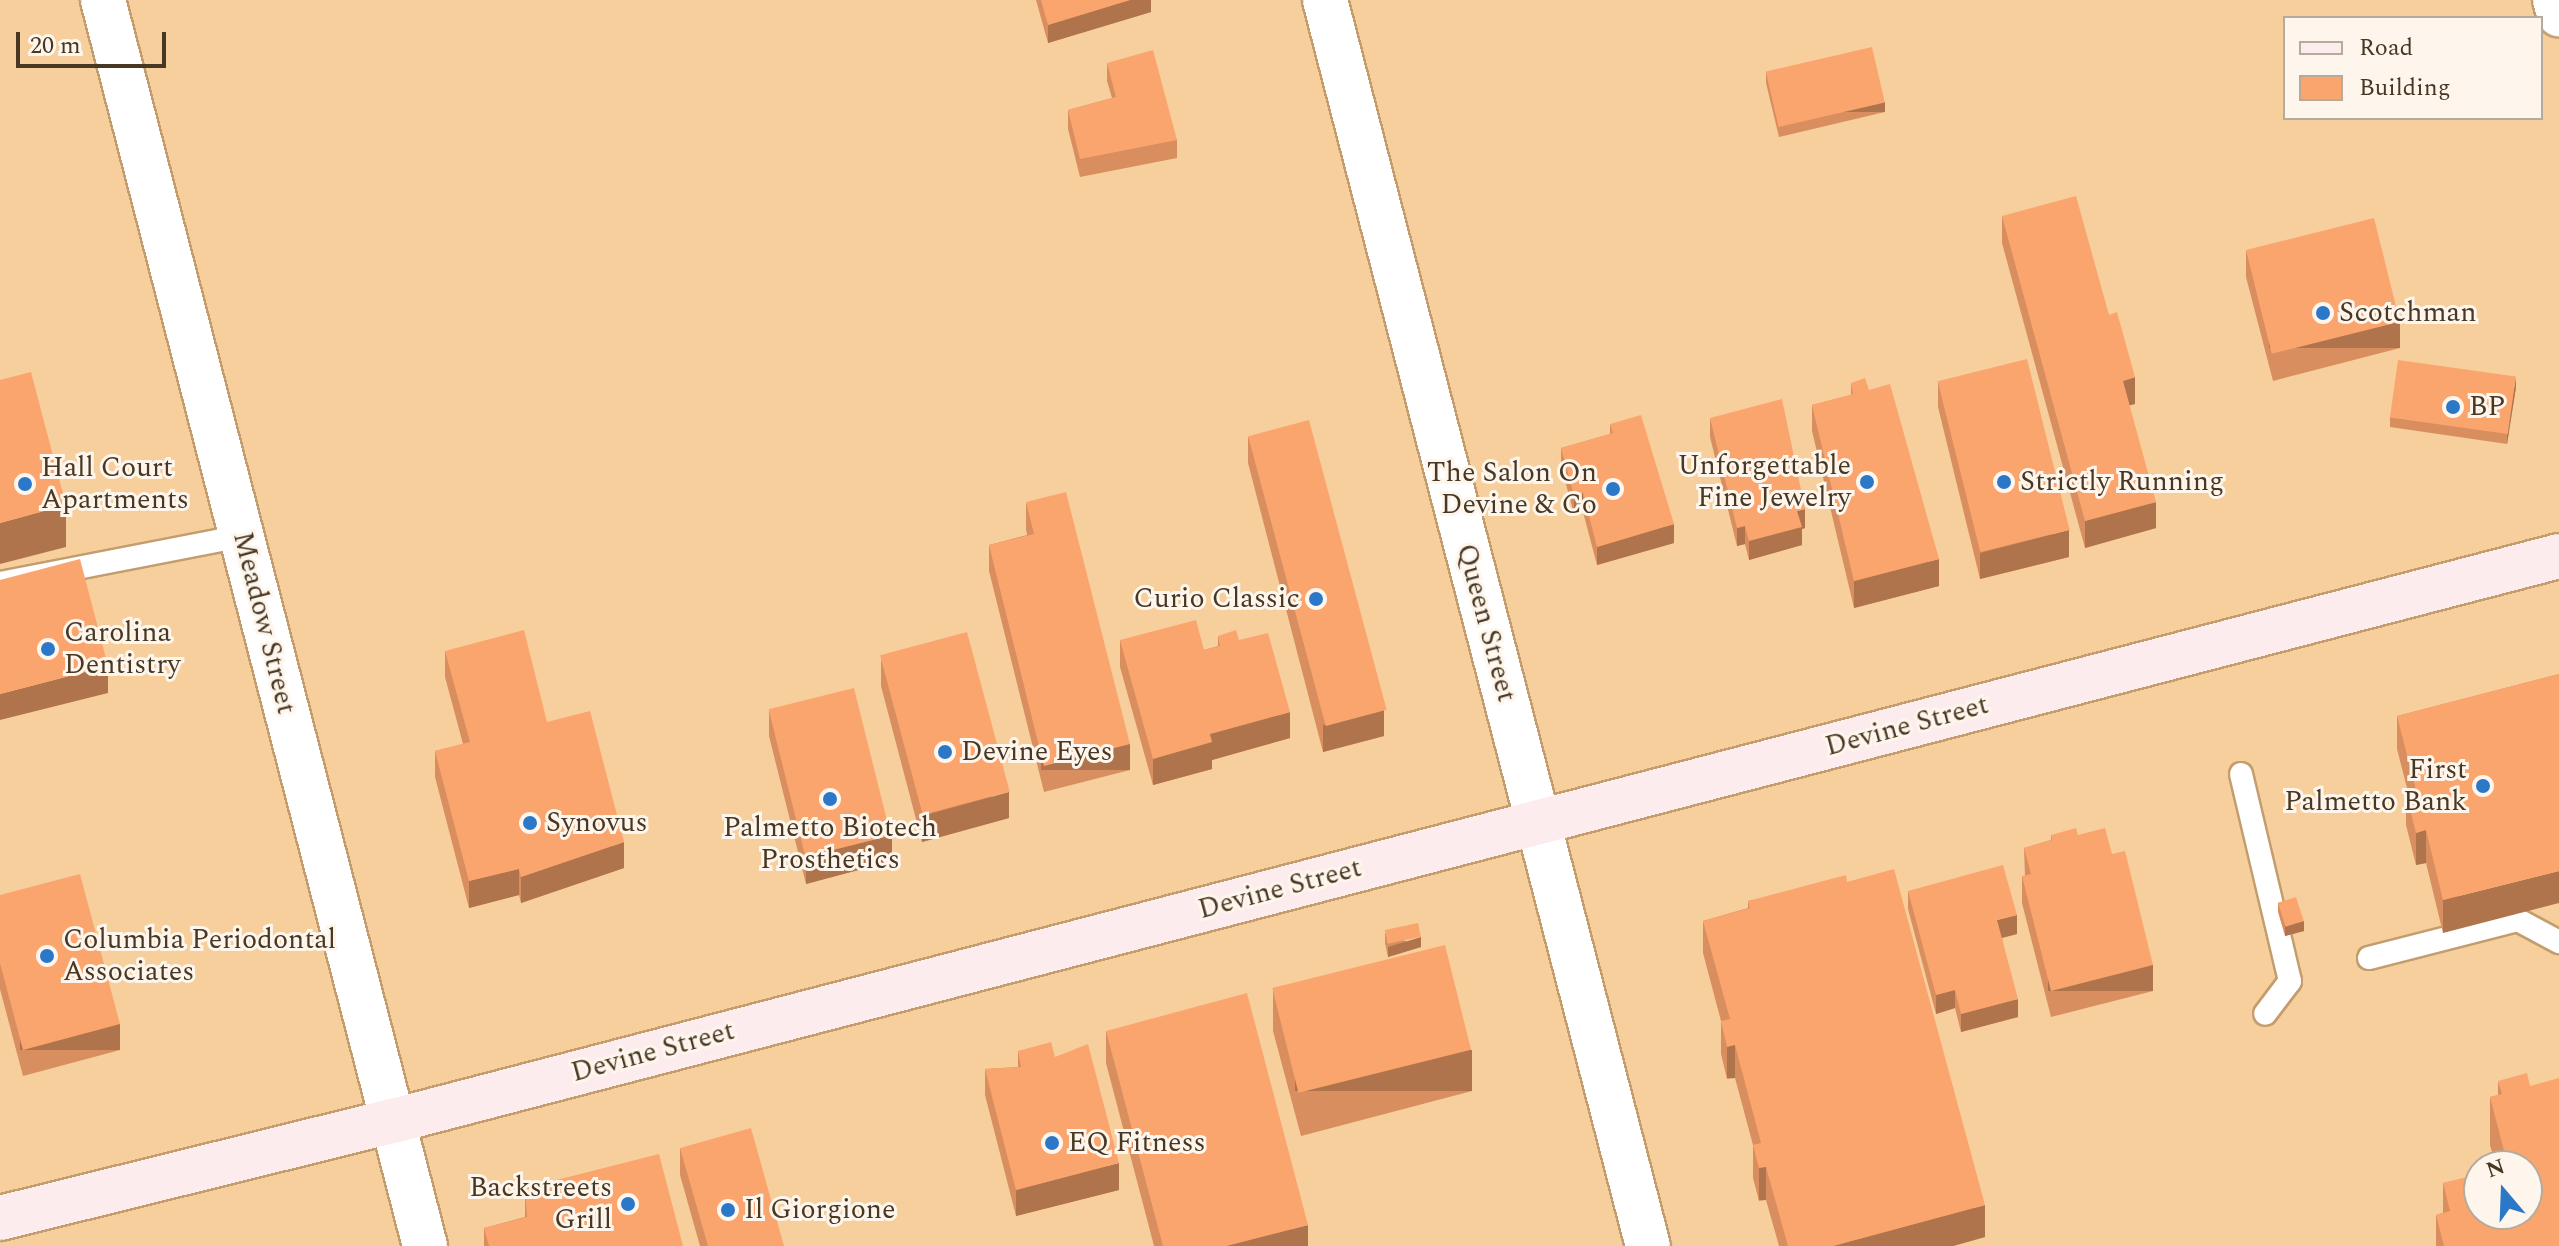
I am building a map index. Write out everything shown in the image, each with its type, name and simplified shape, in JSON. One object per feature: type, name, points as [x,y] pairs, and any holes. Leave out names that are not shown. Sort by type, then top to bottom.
[{"type":"main road","name":"Devine Street","points":[[0,1218],[393,1121],[2559,556]]},
{"type":"street","name":"Meadow Street","points":[[103,0],[425,1246]]},
{"type":"street","name":"Queen Street","points":[[1325,0],[1648,1246]]},
{"type":"street","points":[[2555,0],[2559,14]]},
{"type":"lane","points":[[0,583],[241,536]]},
{"type":"lane","points":[[2241,774],[2290,981],[2265,1014]]},
{"type":"lane","points":[[2369,958],[2518,920],[2559,942]]},
{"type":"building","points":[[1041,0],[1130,0],[1048,25]]},
{"type":"building","points":[[1872,47],[1885,103],[1779,127],[1766,72]]},
{"type":"building","points":[[1153,50],[1177,140],[1080,159],[1068,110],[1116,97],[1107,63]]},
{"type":"building","points":[[2076,196],[2109,315],[2117,312],[2135,377],[2123,381],[2156,502],[2085,521],[2002,216]]},
{"type":"building","name":"Scotchman","points":[[2374,218],[2400,322],[2272,354],[2246,250]]},
{"type":"building","name":"Strictly Running","points":[[2027,359],[2070,530],[1980,552],[1938,381]]},
{"type":"building","name":"BP","points":[[2398,360],[2516,377],[2508,434],[2390,417]]},
{"type":"building","name":"Hall Court Apartments","points":[[31,372],[66,505],[0,523],[0,380]]},
{"type":"building","name":"Unforgettable Fine Jewelry","points":[[1865,378],[1869,390],[1890,384],[1939,559],[1854,581],[1812,405],[1853,394],[1851,383]]},
{"type":"building","points":[[1782,399],[1805,509],[1797,511],[1802,527],[1749,541],[1745,526],[1737,528],[1710,418]]},
{"type":"building","name":"The Salon On Devine & Co","points":[[1641,415],[1674,524],[1597,547],[1583,493],[1574,495],[1561,448],[1613,433],[1610,424]]},
{"type":"building","name":"Curio Classic","points":[[1309,420],[1387,710],[1326,726],[1248,436]]},
{"type":"building","points":[[1066,492],[1130,744],[1044,766],[989,545],[1034,534],[1026,502]]},
{"type":"building","name":"Carolina Dentistry","points":[[80,559],[108,666],[0,694],[0,580]]},
{"type":"building","points":[[1196,620],[1204,650],[1220,646],[1218,636],[1236,630],[1239,640],[1268,633],[1290,712],[1210,734],[1212,742],[1153,759],[1120,640]]},
{"type":"building","name":"Synovus","points":[[524,630],[547,722],[590,711],[624,842],[521,877],[519,869],[469,881],[435,751],[470,742],[445,651]]},
{"type":"building","name":"Devine Eyes","points":[[967,632],[1010,791],[923,815],[880,655]]},
{"type":"building","name":"First Palmetto Bank","points":[[2559,674],[2559,871],[2443,900],[2426,830],[2416,833],[2406,793],[2416,790],[2397,716]]},
{"type":"building","name":"Palmetto Biotech Prosthetics","points":[[854,688],[891,835],[805,857],[769,709]]},
{"type":"building","points":[[2076,828],[2078,835],[2105,828],[2112,854],[2125,851],[2153,965],[2051,991],[2022,876],[2031,874],[2024,848],[2052,840],[2051,835]]},
{"type":"building","points":[[2003,865],[2017,915],[1997,920],[2018,999],[1961,1014],[1955,990],[1936,995],[1908,891]]},
{"type":"building","points":[[1894,869],[1985,1205],[1833,1246],[1788,1246],[1766,1167],[1759,1168],[1753,1145],[1761,1143],[1735,1045],[1727,1047],[1721,1021],[1730,1019],[1703,921],[1750,908],[1748,901],[1846,875],[1847,882]]},
{"type":"building","name":"Columbia Periodontal Associates","points":[[80,874],[120,1024],[23,1050],[0,963],[0,895]]},
{"type":"building","points":[[2296,897],[2304,921],[2286,927],[2278,903]]},
{"type":"building","points":[[1418,923],[1421,937],[1388,944],[1385,930]]},
{"type":"building","points":[[1445,945],[1471,1050],[1298,1093],[1272,988]]},
{"type":"building","points":[[1247,993],[1308,1225],[1226,1246],[1163,1246],[1106,1031]]},
{"type":"building","name":"EQ Fitness","points":[[1051,1042],[1055,1057],[1088,1044],[1119,1163],[1016,1190],[985,1069],[1021,1067],[1018,1051]]},
{"type":"building","points":[[2527,1073],[2530,1086],[2559,1078],[2559,1246],[2444,1246],[2436,1215],[2450,1211],[2443,1183],[2463,1178],[2463,1230],[2543,1230],[2543,1150],[2504,1150],[2490,1097],[2502,1094],[2498,1081]]},
{"type":"building","name":"Il Giorgione","points":[[751,1128],[784,1246],[708,1246],[680,1148]]},
{"type":"building","points":[[659,1154],[683,1246],[489,1246],[484,1228],[527,1217],[525,1188]]},
{"type":"place","name":"Scotchman","points":[[2323,313]]},
{"type":"place","name":"BP","points":[[2453,407]]},
{"type":"place","name":"Unforgettable Fine Jewelry","points":[[1867,482]]},
{"type":"place","name":"Strictly Running","points":[[2004,482]]},
{"type":"place","name":"Hall Court Apartments","points":[[25,484]]},
{"type":"place","name":"The Salon On Devine & Co","points":[[1613,489]]},
{"type":"place","name":"Curio Classic","points":[[1316,599]]},
{"type":"place","name":"Carolina Dentistry","points":[[48,649]]},
{"type":"place","name":"Devine Eyes","points":[[945,752]]},
{"type":"place","name":"First Palmetto Bank","points":[[2483,786]]},
{"type":"place","name":"Palmetto Biotech Prosthetics","points":[[830,799]]},
{"type":"place","name":"Synovus","points":[[530,823]]},
{"type":"place","name":"Columbia Periodontal Associates","points":[[47,956]]},
{"type":"place","name":"EQ Fitness","points":[[1052,1143]]},
{"type":"place","name":"Backstreets Grill","points":[[628,1204]]},
{"type":"place","name":"Il Giorgione","points":[[728,1210]]}]
